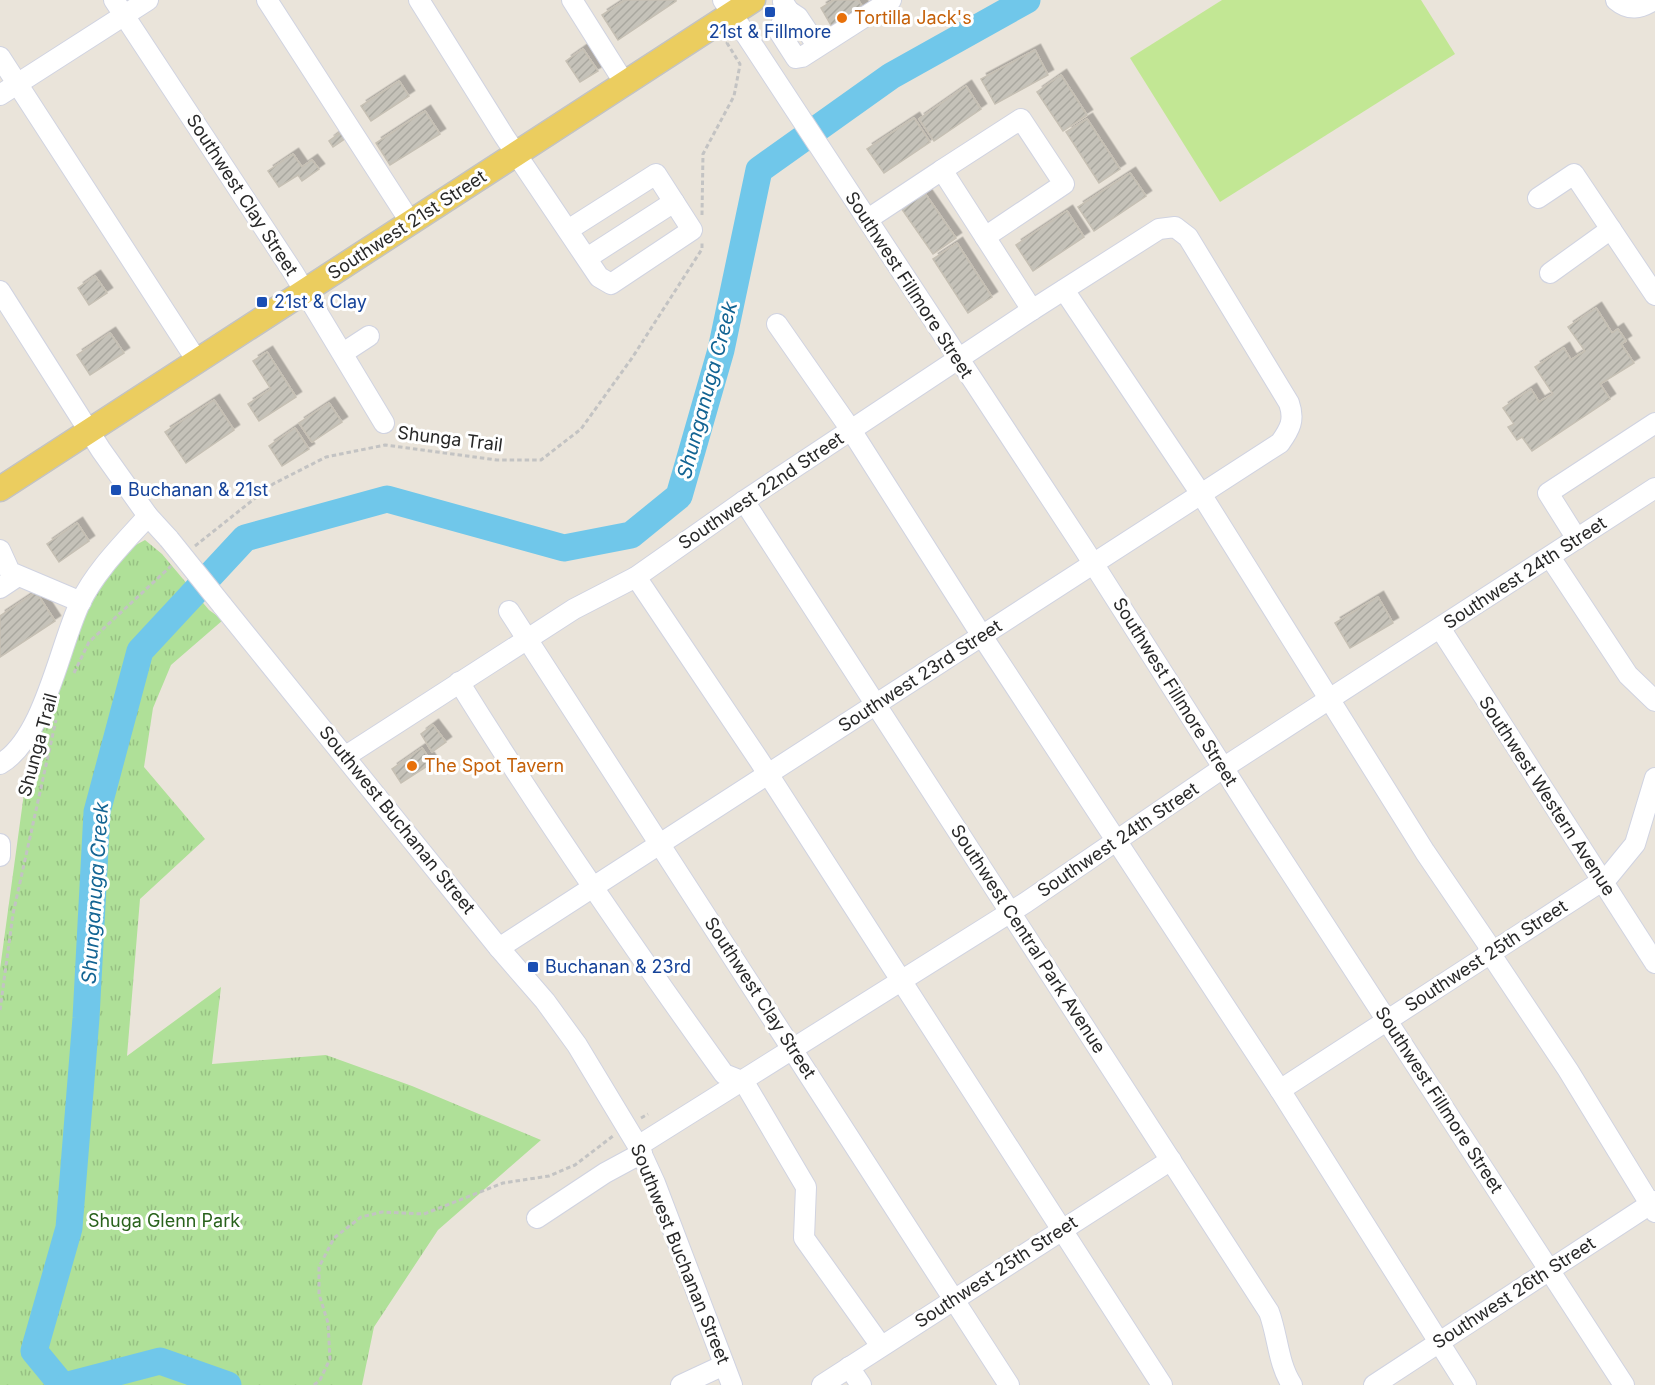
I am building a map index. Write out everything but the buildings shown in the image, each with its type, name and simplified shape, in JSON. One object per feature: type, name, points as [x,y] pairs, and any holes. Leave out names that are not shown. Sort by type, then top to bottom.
[{"type":"main road","name":"Southwest 21st Street","points":[[0,489],[625,84],[728,7],[753,0]]},
{"type":"street","points":[[0,95],[119,8],[148,0]]},
{"type":"street","points":[[267,0],[411,222]]},
{"type":"street","points":[[418,0],[517,154],[599,277],[611,284],[692,230],[656,174],[568,230]]},
{"type":"street","points":[[572,0],[625,84]]},
{"type":"street","points":[[814,41],[798,17],[785,6],[778,30],[796,58],[802,57],[891,0]]},
{"type":"street","points":[[1620,3],[1636,9],[1654,0]]},
{"type":"street","name":"Southwest Fillmore Street","points":[[728,7],[1093,563],[1223,768],[1624,1385]]},
{"type":"street","name":"Southwest Clay Street","points":[[119,8],[305,291],[384,423]]},
{"type":"street","points":[[0,57],[197,361]]},
{"type":"street","points":[[868,219],[1021,119],[1064,184],[985,237]]},
{"type":"street","points":[[942,170],[1032,310]]},
{"type":"street","points":[[1538,198],[1574,174],[1655,295]]},
{"type":"street","points":[[587,258],[674,202]]},
{"type":"street","name":"Southwest 22nd Street","points":[[346,756],[574,609],[636,577],[744,501],[1032,310],[1159,229],[1175,227],[1188,237],[1274,378]]},
{"type":"street","points":[[1550,273],[1611,229]]},
{"type":"street","points":[[1064,290],[1201,494],[1425,852],[1487,943],[1490,953],[1568,1070],[1653,1206]]},
{"type":"street","name":"Southwest Buchanan Street","points":[[0,291],[89,432],[148,516],[346,756],[499,948],[545,1001],[577,1045],[640,1149],[732,1385]]},
{"type":"street","points":[[777,324],[851,430],[982,636],[1280,1090],[1466,1385]]},
{"type":"street","points":[[343,353],[369,336]]},
{"type":"street","name":"Southwest 23rd Street","points":[[499,948],[1280,443],[1290,428],[1293,414],[1274,378]]},
{"type":"street","points":[[1577,539],[1548,493],[1655,423]]},
{"type":"street","name":"Southwest 24th Street","points":[[537,1218],[640,1149],[1117,843],[1223,768],[1655,488]]},
{"type":"street","name":"Southwest Central Park Avenue","points":[[744,501],[1269,1312],[1276,1331],[1283,1367],[1292,1385]]},
{"type":"street","points":[[0,764],[9,759],[37,719],[81,602],[91,583],[148,516]]},
{"type":"street","points":[[0,550],[10,572],[81,602]]},
{"type":"street","points":[[1550,557],[1628,675],[1655,701]]},
{"type":"street","points":[[0,588],[18,576]]},
{"type":"street","points":[[636,577],[768,774],[1162,1385]]},
{"type":"street","name":"Southwest Clay Street","points":[[509,611],[1010,1385]]},
{"type":"street","name":"Southwest Western Avenue","points":[[1440,628],[1655,963]]},
{"type":"street","points":[[459,682],[592,890],[724,1074],[744,1082],[806,1187],[804,1238],[881,1346]]},
{"type":"street","name":"Southwest 25th Street","points":[[1280,1090],[1602,881],[1614,871],[1635,844],[1655,778]]},
{"type":"street","points":[[0,844],[0,856]]},
{"type":"street","name":"Southwest 25th Street","points":[[822,1385],[1171,1160]]},
{"type":"street","name":"Southwest 26th Street","points":[[1374,1385],[1653,1206]]},
{"type":"street","points":[[681,1385],[724,1365]]},
{"type":"street","points":[[849,1367],[861,1385]]},
{"type":"path","points":[[702,225],[703,154],[734,96],[740,64]]},
{"type":"path","name":"Shunga Trail","points":[[193,548],[273,484],[326,456],[385,445],[498,460],[541,460],[581,429],[632,358],[702,249],[702,237]]},
{"type":"path","name":"Shunga Trail","points":[[69,683],[89,642],[149,584],[176,562]]},
{"type":"path","name":"Shunga Trail","points":[[0,1010],[12,914],[57,715]]},
{"type":"path","points":[[314,1385],[320,1380],[330,1359],[328,1323],[319,1294],[319,1267],[334,1238],[361,1217],[382,1212],[424,1214],[503,1183],[549,1176],[575,1165],[648,1114]]},
{"type":"green space","points":[[1222,0],[1421,0],[1455,54],[1220,202],[1130,58]]},
{"type":"green space","name":"Shuga Glenn Park","points":[[145,540],[162,554],[209,610],[223,620],[171,665],[153,708],[144,767],[205,839],[140,899],[127,1056],[221,987],[212,1064],[326,1055],[412,1086],[541,1140],[438,1230],[374,1327],[362,1385],[0,1385],[0,969],[25,786],[40,735],[82,618],[98,588],[134,546]]},
{"type":"waterway","name":"Shunganuga Creek","points":[[62,1385],[34,1351],[69,1228],[86,1018],[97,812],[140,651],[245,538],[387,499],[564,548],[631,535],[679,496],[721,350],[759,170],[891,76],[1027,0]]},
{"type":"waterway","name":"Shunganuga Creek","points":[[68,1385],[160,1361],[228,1385]]},
{"type":"place","name":"21st & Fillmore","points":[[770,12]]},
{"type":"place","name":"Tortilla Jack's","points":[[842,18]]},
{"type":"place","name":"21st & Clay","points":[[262,302]]},
{"type":"place","name":"Buchanan & 21st","points":[[116,490]]},
{"type":"place","name":"The Spot Tavern","points":[[412,766]]},
{"type":"place","name":"Buchanan & 23rd","points":[[533,967]]}]
